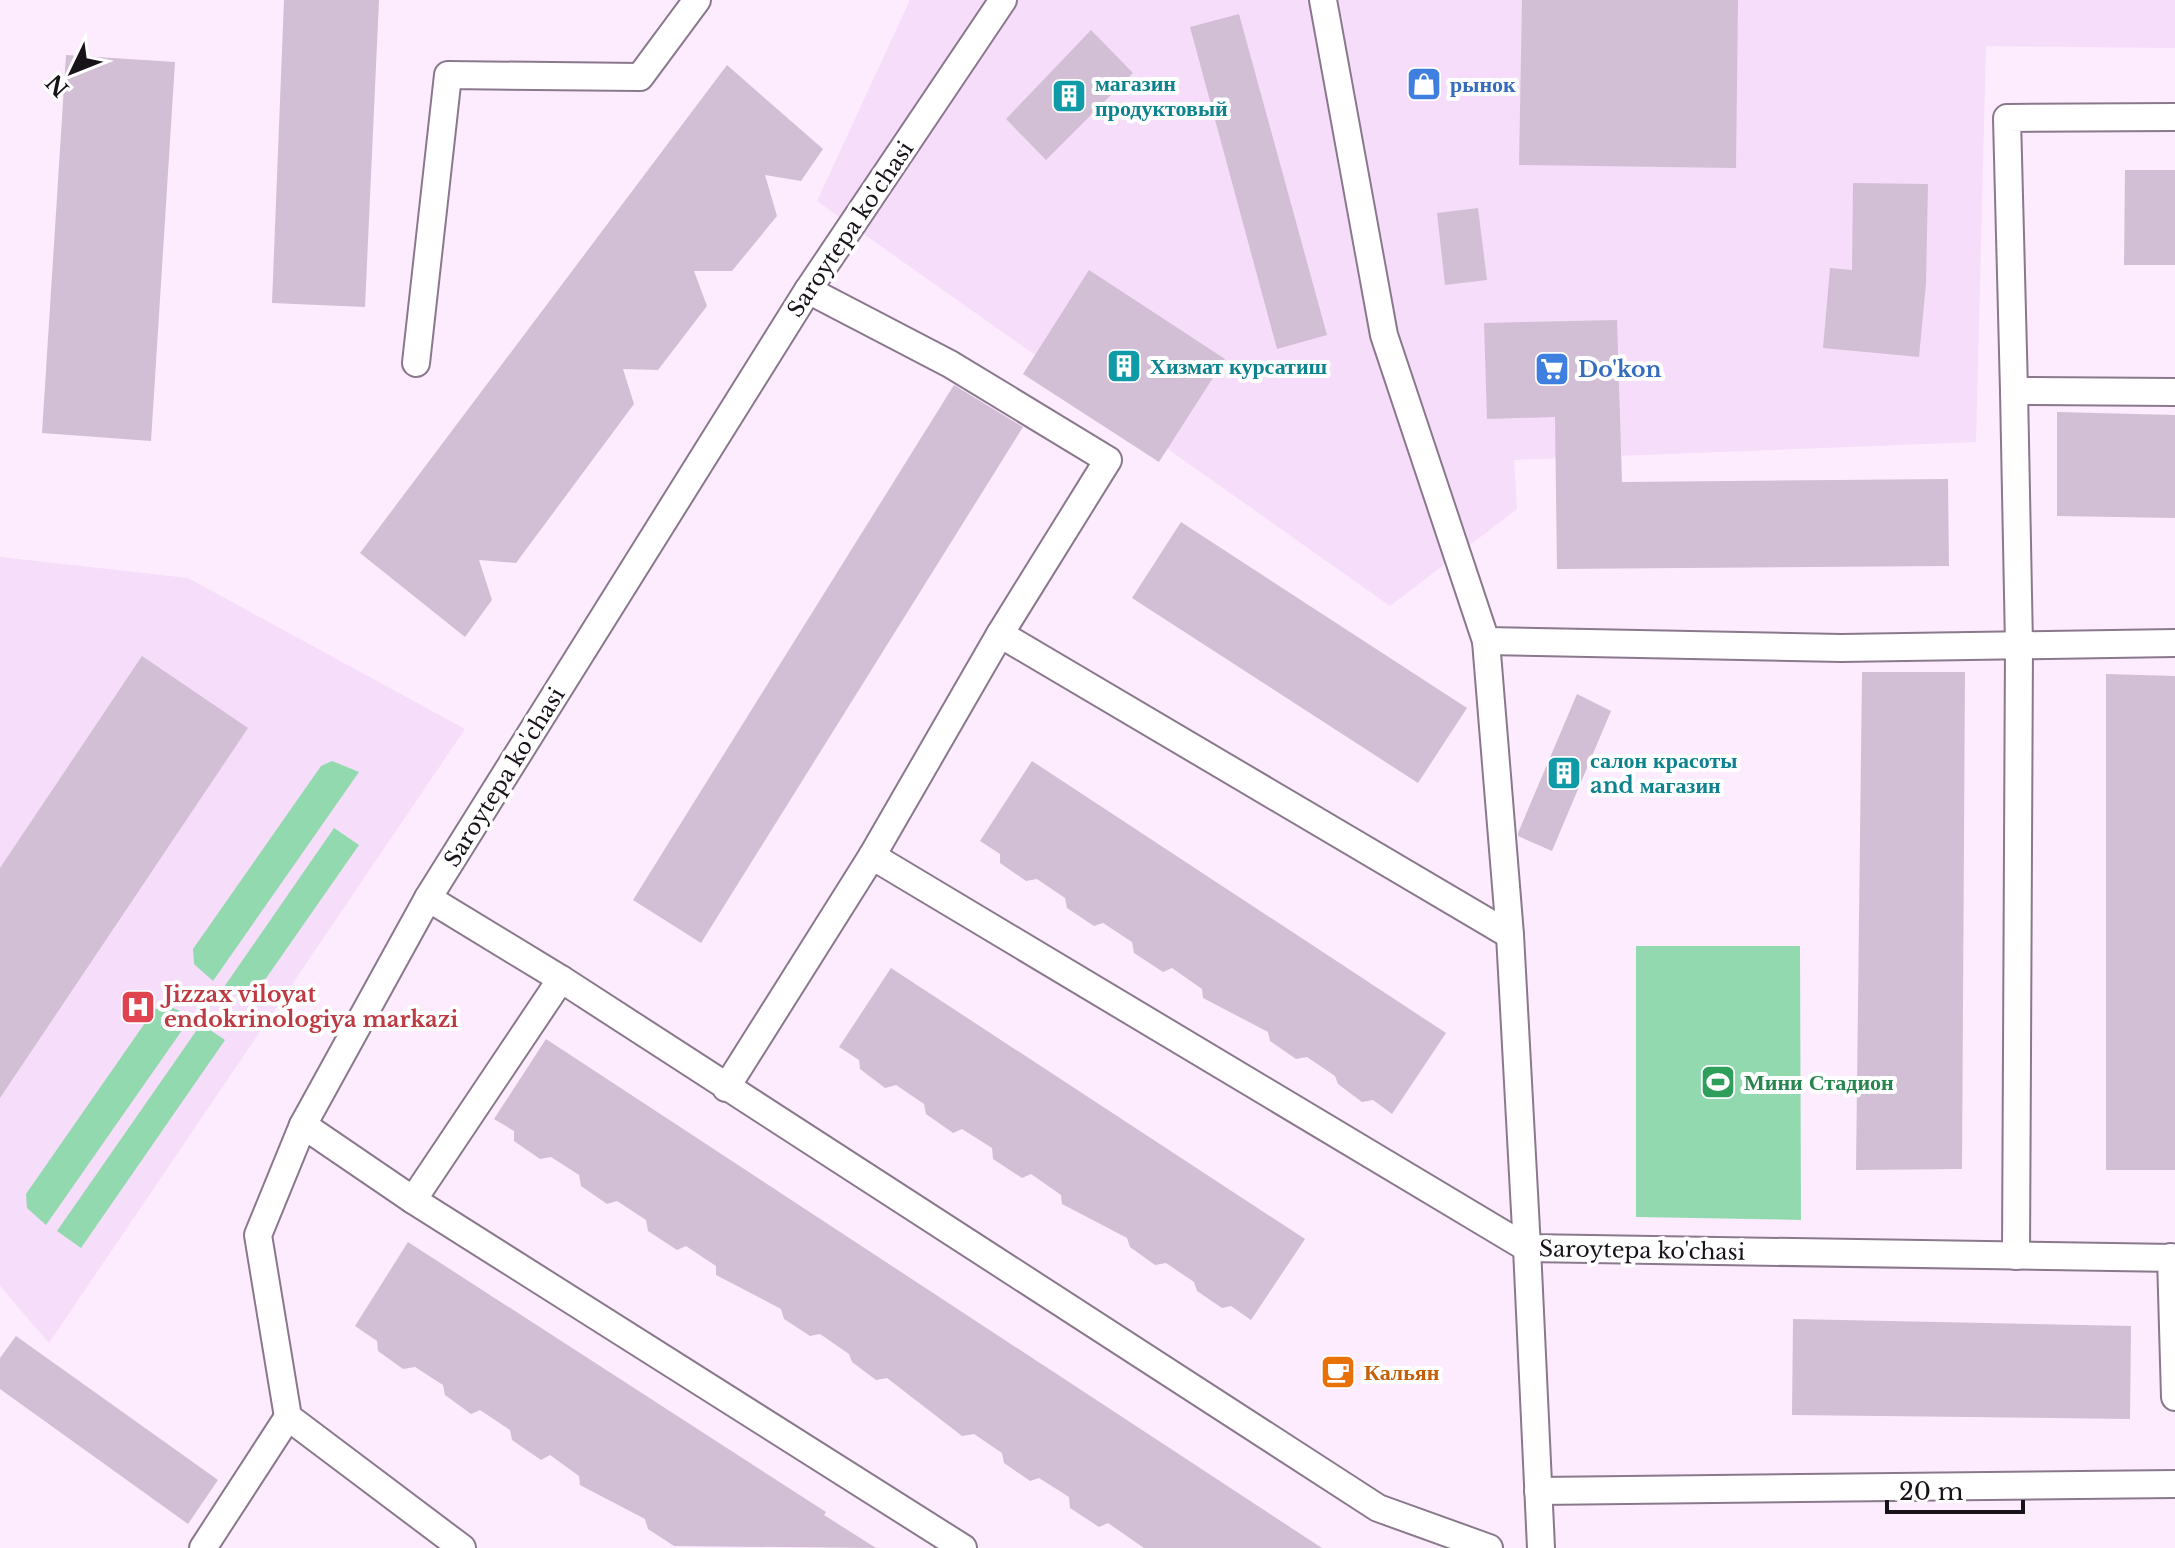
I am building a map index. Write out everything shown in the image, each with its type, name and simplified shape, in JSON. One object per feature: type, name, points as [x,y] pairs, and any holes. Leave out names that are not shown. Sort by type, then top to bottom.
[{"type":"lane","points":[[416,363],[448,75],[640,77],[697,0]]},
{"type":"lane","name":"Saroytepa ko'chasi","points":[[288,1417],[258,1235],[303,1125],[428,898],[808,290],[1003,0]]},
{"type":"lane","name":"Saroytepa ko'chasi","points":[[1323,0],[1384,335],[1486,641],[1510,935],[1527,1248],[2173,1258]]},
{"type":"lane","points":[[2016,1256],[2019,645],[2007,118],[2175,117]]},
{"type":"lane","points":[[726,1088],[872,856],[1000,634],[1108,460],[950,364],[808,290]]},
{"type":"lane","points":[[2014,391],[2175,392]]},
{"type":"lane","points":[[1000,634],[1510,935]]},
{"type":"lane","points":[[1486,641],[1841,648],[2175,643]]},
{"type":"lane","points":[[872,856],[1527,1248],[1541,1548]]},
{"type":"lane","points":[[428,898],[561,979],[1378,1508],[1489,1548]]},
{"type":"lane","points":[[413,1200],[561,979]]},
{"type":"lane","points":[[303,1125],[413,1200],[963,1548]]},
{"type":"lane","points":[[2173,1258],[2175,1397]]},
{"type":"lane","points":[[203,1548],[288,1417],[462,1548]]},
{"type":"lane","points":[[1538,1491],[2175,1484]]},
{"type":"shaded area","points":[[910,0],[2175,0],[2175,48],[1986,46],[1976,442],[1514,460],[1517,509],[1390,606],[817,201]]},
{"type":"shaded area","name":"Jizzax viloyat endokrinologiya markazi","points":[[0,557],[188,578],[465,729],[49,1343],[0,1286]]},
{"type":"green space","points":[[332,761],[359,772],[213,981],[194,964],[193,949],[321,766]]},
{"type":"green space","points":[[334,828],[359,845],[248,1004],[224,987]]},
{"type":"green space","name":"Мини Стадион","points":[[1636,946],[1800,946],[1801,1220],[1636,1217]]},
{"type":"green space","points":[[166,1005],[192,1016],[46,1225],[27,1208],[26,1194],[154,1010]]},
{"type":"green space","points":[[201,1024],[225,1040],[81,1248],[57,1231]]},
{"type":"building","points":[[284,0],[379,0],[365,307],[272,303]]},
{"type":"building","points":[[1522,0],[1738,0],[1736,168],[1519,165]]},
{"type":"building","points":[[1239,14],[1327,335],[1277,349],[1190,27]]},
{"type":"building","name":"магазин продуктовый","points":[[1091,30],[1133,73],[1046,160],[1006,119]]},
{"type":"building","points":[[66,55],[175,62],[151,441],[42,433]]},
{"type":"building","points":[[727,65],[823,149],[801,181],[765,175],[777,216],[732,271],[694,271],[707,306],[658,370],[623,369],[634,404],[516,563],[479,560],[492,600],[465,637],[360,553]]},
{"type":"building","points":[[2125,170],[2175,170],[2175,265],[2124,265]]},
{"type":"building","points":[[1853,183],[1928,184],[1926,284],[1919,357],[1823,348],[1830,268],[1852,270]]},
{"type":"building","points":[[1478,208],[1487,280],[1445,285],[1437,213]]},
{"type":"building","name":"Хизмат курсатиш","points":[[1089,270],[1225,359],[1159,462],[1023,374]]},
{"type":"building","points":[[1617,320],[1622,482],[1948,479],[1949,566],[1557,569],[1555,417],[1487,419],[1484,323]]},
{"type":"building","points":[[954,385],[1023,427],[701,943],[633,900]]},
{"type":"building","points":[[2057,412],[2175,415],[2175,518],[2057,516]]},
{"type":"building","points":[[1181,522],[1467,708],[1418,783],[1132,598]]},
{"type":"building","points":[[142,656],[248,728],[0,1098],[0,868]]},
{"type":"building","points":[[1862,672],[1965,672],[1962,1169],[1856,1170]]},
{"type":"building","points":[[2106,674],[2175,676],[2175,1170],[2106,1170]]},
{"type":"building","name":"салон красоты and магазин","points":[[1577,694],[1611,711],[1552,851],[1518,836],[1518,833]]},
{"type":"building","points":[[1032,761],[1446,1033],[1392,1114],[1373,1100],[1362,1102],[1338,1084],[1335,1076],[1307,1057],[1296,1059],[1270,1041],[1268,1032],[1203,998],[1202,989],[1172,968],[1163,972],[1134,953],[1132,942],[1103,923],[1094,926],[1067,908],[1065,898],[1037,879],[1026,881],[1000,863],[1000,854],[980,841]]},
{"type":"building","points":[[891,968],[1305,1239],[1251,1320],[1231,1306],[1222,1308],[1197,1291],[1194,1282],[1166,1263],[1155,1265],[1130,1247],[1127,1238],[1062,1204],[1061,1195],[1031,1174],[1022,1178],[993,1159],[992,1148],[962,1129],[953,1133],[926,1114],[924,1104],[896,1085],[885,1088],[860,1069],[859,1060],[839,1047]]},
{"type":"building","points":[[546,1039],[1322,1548],[1144,1548],[1108,1523],[1099,1527],[1070,1508],[1069,1497],[1039,1478],[1030,1481],[1004,1463],[1002,1453],[974,1434],[962,1436],[887,1378],[876,1380],[852,1362],[849,1354],[820,1334],[810,1336],[784,1319],[781,1309],[716,1275],[716,1266],[686,1246],[677,1250],[648,1231],[646,1220],[617,1201],[607,1204],[581,1186],[579,1175],[551,1157],[540,1159],[514,1141],[514,1131],[494,1119]]},
{"type":"building","points":[[408,1242],[826,1512],[824,1515],[876,1548],[674,1546],[648,1529],[645,1519],[580,1485],[579,1476],[550,1455],[541,1460],[512,1440],[510,1430],[480,1410],[471,1414],[445,1395],[443,1385],[415,1367],[403,1369],[378,1351],[377,1341],[355,1326]]},
{"type":"building","points":[[1793,1319],[2131,1326],[2130,1419],[1792,1415]]},
{"type":"building","points":[[16,1336],[218,1480],[188,1524],[0,1389],[0,1358]]},
{"type":"place","name":"рынок","points":[[1424,84]]},
{"type":"place","name":"магазин продуктовый","points":[[1069,96]]},
{"type":"place","name":"Хизмат курсатиш","points":[[1124,366]]},
{"type":"place","name":"Do'kon","points":[[1552,369]]},
{"type":"place","name":"салон красоты and магазин","points":[[1564,773]]},
{"type":"place","name":"Jizzax viloyat endokrinologiya markazi","points":[[138,1007]]},
{"type":"place","name":"Мини Стадион","points":[[1718,1082]]},
{"type":"place","name":"Кальян","points":[[1338,1372]]}]
